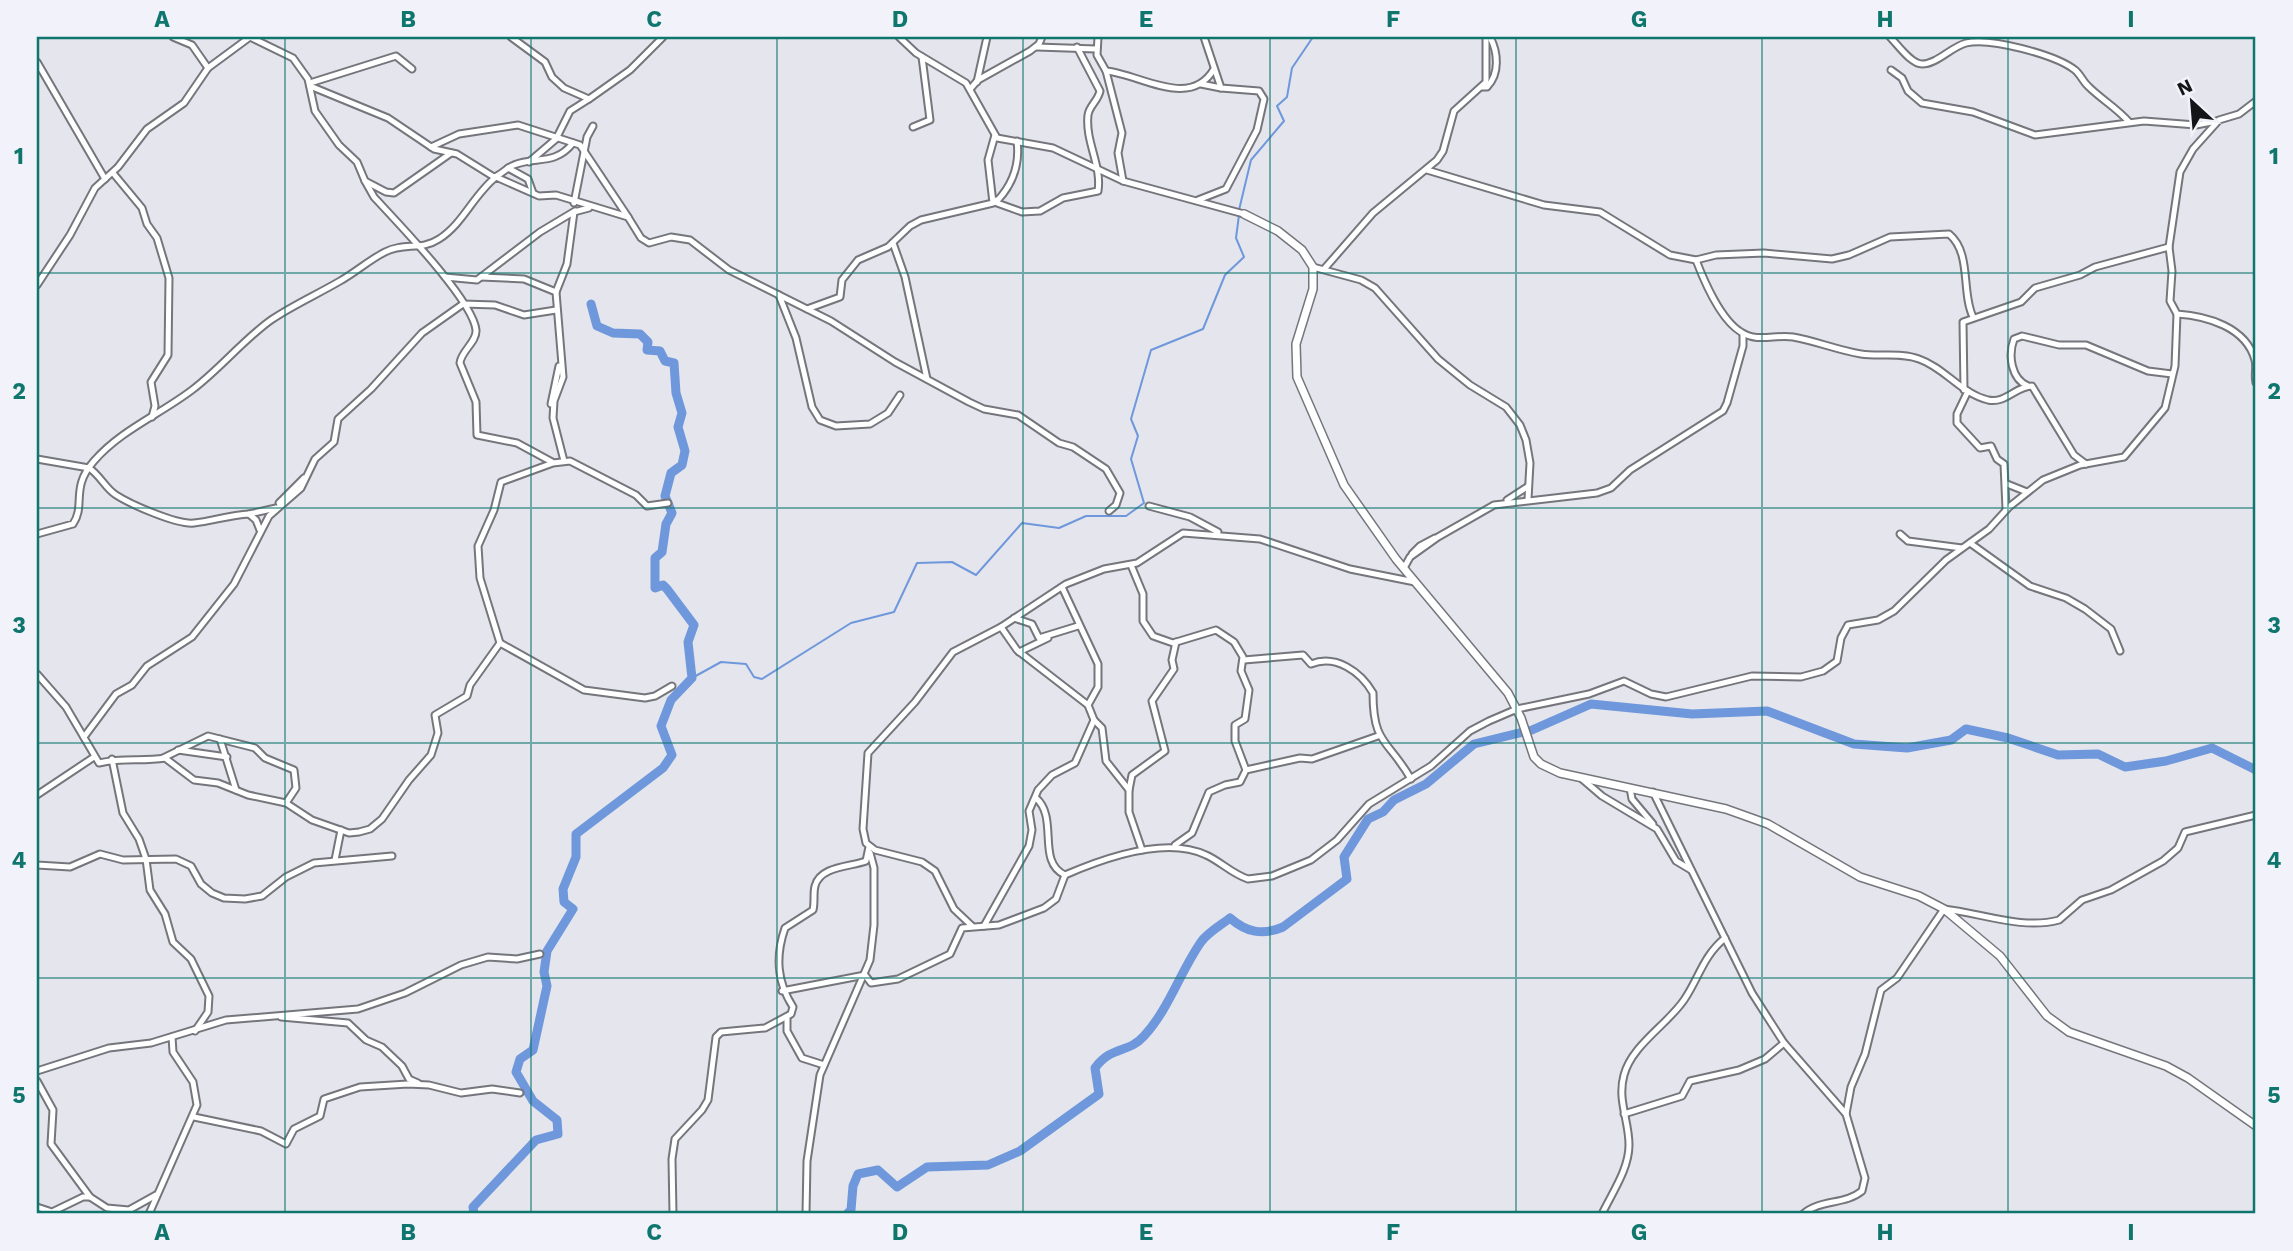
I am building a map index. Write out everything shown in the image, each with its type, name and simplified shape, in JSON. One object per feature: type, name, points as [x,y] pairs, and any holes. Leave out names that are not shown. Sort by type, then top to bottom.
[{"type":"street","points":[[173,37],[192,45]]},
{"type":"street","points":[[186,37],[208,68]]},
{"type":"street","points":[[37,285],[70,235],[95,188],[113,173],[147,129],[184,103],[208,68],[250,37],[290,56],[310,85],[315,111],[339,145],[358,162],[374,197],[445,277],[463,304],[476,331],[461,356],[460,363],[476,402],[477,435],[517,443],[553,463]]},
{"type":"street","points":[[511,37],[545,62],[552,77],[564,89],[589,99]]},
{"type":"street","points":[[529,162],[556,139],[570,111],[617,82],[663,37]]},
{"type":"street","points":[[899,37],[922,57],[971,88],[995,135],[988,160],[996,199]]},
{"type":"street","points":[[977,82],[987,37]]},
{"type":"street","points":[[971,88],[1035,47],[1042,37]]},
{"type":"street","points":[[1098,37],[1096,49],[1106,71],[1122,133],[1118,153],[1123,181]]},
{"type":"street","points":[[1204,37],[1220,89]]},
{"type":"street","points":[[1482,87],[1487,87],[1494,78],[1498,53],[1488,37]]},
{"type":"street","points":[[1325,268],[1373,213],[1407,182],[1427,170],[1443,150],[1454,111],[1486,82],[1488,37]]},
{"type":"street","points":[[1890,37],[1915,62],[1921,64],[1931,62],[1966,43],[1992,42],[2020,48],[2073,68],[2090,88],[2100,93],[2129,122]]},
{"type":"street","points":[[1035,47],[1096,49]]},
{"type":"street","points":[[996,199],[1022,212],[1045,210],[1050,204],[1063,198],[1097,192],[1100,172],[1090,141],[1088,115],[1100,91],[1077,47]]},
{"type":"street","points":[[310,85],[396,56],[412,69]]},
{"type":"street","points":[[912,127],[930,120],[922,57]]},
{"type":"street","points":[[37,62],[105,178]]},
{"type":"street","points":[[1201,84],[1214,69]]},
{"type":"street","points":[[1891,70],[1902,78],[1908,91],[1922,103],[1973,112],[2035,135],[2129,122],[2196,125],[2239,114],[2256,101]]},
{"type":"street","points":[[1106,71],[1171,89],[1201,84],[1220,89],[1259,91],[1264,99],[1257,130],[1226,189],[1195,201]]},
{"type":"street","points":[[310,85],[396,122],[431,146],[533,193],[556,195],[628,217]]},
{"type":"street","points":[[1036,798],[1042,804],[1047,819],[1051,860],[1057,870],[1065,875],[1142,850],[1172,846],[1205,854],[1243,877],[1257,880],[1297,867],[1325,850],[1368,804],[1436,762],[1470,732],[1517,709],[1589,694],[1624,681],[1651,694],[1666,697],[1752,676],[1801,677],[1823,671],[1837,661],[1841,638],[1848,625],[1878,620],[1894,611],[1962,548],[2043,480],[2076,467],[2124,457],[2165,408],[2172,374],[2177,314],[2170,301],[2172,271],[2169,247],[2180,172],[2193,149],[2219,120]]},
{"type":"street","points":[[431,146],[459,134],[518,125],[580,145],[645,242],[651,244],[671,237],[690,240],[729,270],[807,309],[927,379],[984,409],[1014,412],[1105,469],[1120,493],[1116,505],[1108,512]]},
{"type":"street","points":[[564,461],[551,399],[562,360],[556,292],[567,264],[573,212],[593,126]]},
{"type":"street","points":[[995,135],[1053,148],[1123,181],[1244,214],[1278,230],[1302,250],[1313,267],[1313,289],[1296,344],[1297,377],[1343,485],[1404,568],[1497,679],[1517,709],[1530,751],[1541,764],[1578,776],[1748,816],[1860,877],[1919,896],[1944,909],[2000,956],[2047,1016],[2069,1032],[2166,1066],[2188,1078],[2256,1126]]},
{"type":"street","points":[[807,309],[840,297],[842,280],[858,260],[893,243],[921,220],[992,203],[1014,179],[1019,156],[1017,141]]},
{"type":"street","points":[[37,534],[73,524],[77,519],[79,485],[89,468],[118,437],[192,390],[270,321],[384,253],[407,245],[420,247],[445,236],[471,209],[485,186],[508,168],[547,160],[566,151],[573,143]]},
{"type":"street","points":[[365,181],[386,192],[399,192],[451,153]]},
{"type":"street","points":[[508,168],[524,175],[533,193]]},
{"type":"street","points":[[1427,170],[1544,205],[1600,212],[1649,240],[1670,256],[1696,260],[1716,255],[1764,253],[1832,259],[1889,237],[1946,233],[1954,239],[1963,256],[1965,289],[1973,317]]},
{"type":"street","points":[[113,173],[142,208],[147,225],[157,238],[169,278],[168,355],[151,382],[155,406],[152,417]]},
{"type":"street","points":[[481,277],[490,267],[573,212],[592,207]]},
{"type":"street","points":[[893,243],[905,277],[927,379]]},
{"type":"street","points":[[2006,511],[2007,484],[2004,464],[1997,460],[1992,447],[1977,447],[1957,423],[1957,414],[1966,390],[1962,324],[1973,317],[2021,302],[2035,288],[2047,287],[2095,267],[2169,247]]},
{"type":"street","points":[[1696,260],[1706,288],[1732,326],[1744,334],[1762,338],[1790,336],[1857,353],[1919,359],[1966,390],[1990,400],[2001,400],[2028,386]]},
{"type":"street","points":[[1313,267],[1325,268],[1340,276],[1361,280],[1375,288],[1438,359],[1471,386],[1506,407],[1520,425],[1526,440],[1530,463],[1528,499]]},
{"type":"street","points":[[445,277],[471,281],[481,277],[524,279],[556,292]]},
{"type":"street","points":[[779,296],[796,338],[812,407],[820,419],[836,426],[870,424],[888,413],[900,395]]},
{"type":"street","points":[[84,737],[116,694],[132,685],[147,666],[192,637],[234,584],[260,530],[277,507],[301,488],[320,454],[334,442],[341,416],[371,389],[422,333],[463,304],[495,305],[524,315],[556,310]]},
{"type":"street","points":[[2177,314],[2229,326],[2251,350],[2256,383]]},
{"type":"street","points":[[1494,505],[1597,493],[1611,488],[1630,470],[1723,411],[1744,346],[1744,334]]},
{"type":"street","points":[[2076,467],[2074,455],[2036,391],[2016,375],[2011,350],[2014,339],[2022,336],[2059,345],[2086,345],[2148,371],[2172,374]]},
{"type":"street","points":[[2074,455],[2087,464]]},
{"type":"street","points":[[37,459],[89,468],[96,472],[107,489],[125,501],[187,523],[277,507]]},
{"type":"street","points":[[668,503],[648,506],[636,495],[576,463],[553,463],[500,482],[494,510],[478,539],[480,578],[500,643],[584,690],[645,698],[655,696],[672,685]]},
{"type":"street","points":[[2007,484],[2027,492]]},
{"type":"street","points":[[1404,568],[1420,546],[1494,505],[1507,501],[1527,487]]},
{"type":"street","points":[[1149,506],[1189,517],[1221,533]]},
{"type":"street","points":[[248,513],[256,520],[260,530]]},
{"type":"street","points":[[806,1214],[807,1161],[820,1075],[865,975],[874,930],[874,868],[863,824],[870,748],[915,702],[953,652],[1001,626],[1062,587],[1104,569],[1131,565],[1179,533],[1221,533],[1260,539],[1350,569],[1418,582]]},
{"type":"street","points":[[1900,534],[1914,542],[1962,548]]},
{"type":"street","points":[[1970,543],[2030,586],[2066,598],[2085,609],[2111,629],[2120,651]]},
{"type":"street","points":[[1131,565],[1143,594],[1142,617],[1148,632],[1156,638],[1176,642],[1216,630],[1234,642],[1244,660],[1241,668],[1249,690],[1245,719],[1236,725],[1234,736],[1246,770],[1240,782],[1209,792],[1192,832],[1172,846]]},
{"type":"street","points":[[1062,587],[1098,664],[1098,687],[1088,705]]},
{"type":"street","points":[[1014,618],[1032,624],[1040,638],[1054,635]]},
{"type":"street","points":[[1001,626],[1019,652],[1088,705],[1094,720],[1102,728],[1108,765],[1129,790]]},
{"type":"street","points":[[1019,652],[1078,626]]},
{"type":"street","points":[[1142,850],[1129,812],[1129,790],[1132,775],[1165,751],[1152,701],[1174,669],[1172,660],[1176,642]]},
{"type":"street","points":[[163,758],[194,780],[286,803],[312,820],[341,830],[365,831],[388,812],[411,777],[433,752],[438,733],[435,715],[467,696],[470,687],[500,643]]},
{"type":"street","points":[[1244,660],[1303,655],[1311,664],[1321,660],[1349,667],[1373,693],[1371,706],[1378,736],[1397,756],[1411,779]]},
{"type":"street","points":[[37,674],[66,707],[99,763],[131,758],[151,762],[208,736],[255,748],[265,758],[290,765],[295,773],[296,788],[286,803]]},
{"type":"street","points":[[984,926],[1029,846],[1032,830],[1029,811],[1049,778],[1074,763],[1094,720]]},
{"type":"street","points":[[1246,770],[1300,758],[1312,759],[1378,736]]},
{"type":"street","points":[[220,739],[236,790]]},
{"type":"street","points":[[178,750],[227,757]]},
{"type":"street","points":[[37,795],[94,757]]},
{"type":"street","points":[[111,759],[123,813],[146,859],[150,890],[165,914],[172,940],[191,958],[209,996],[208,1012],[195,1031]]},
{"type":"street","points":[[1578,776],[1602,796],[1657,829]]},
{"type":"street","points":[[1630,788],[1628,791],[1632,799],[1657,829],[1676,862],[1691,870]]},
{"type":"street","points":[[1653,792],[1752,993],[1784,1043],[1846,1114]]},
{"type":"street","points":[[1944,909],[1965,911],[1983,919],[2059,920],[2082,900],[2121,884],[2163,861],[2178,848],[2185,832],[2256,815]]},
{"type":"street","points":[[335,860],[341,830]]},
{"type":"street","points":[[869,849],[930,866],[940,878],[954,909],[972,926]]},
{"type":"street","points":[[824,1065],[802,1058],[787,1031],[787,1018],[793,1007],[782,991],[779,963],[785,928],[813,909],[814,886],[821,876],[831,870],[863,863],[869,849]]},
{"type":"street","points":[[37,865],[70,867],[100,854],[119,859],[180,860],[191,866],[209,891],[232,899],[259,897],[296,871],[314,863],[392,856]]},
{"type":"street","points":[[865,975],[872,983],[879,984],[910,974],[950,954],[961,930],[972,926],[999,925],[1052,903],[1059,894],[1065,875]]},
{"type":"street","points":[[1803,1214],[1819,1204],[1856,1196],[1865,1186],[1846,1114],[1851,1087],[1865,1054],[1881,990],[1897,978],[1944,909]]},
{"type":"street","points":[[1602,1214],[1616,1189],[1629,1152],[1622,1087],[1624,1073],[1631,1060],[1684,1000],[1701,964],[1725,938]]},
{"type":"street","points":[[37,1071],[108,1048],[124,1048],[172,1037],[226,1020],[358,1009],[405,993],[461,965],[488,957],[517,959],[540,954]]},
{"type":"street","points":[[782,991],[865,975]]},
{"type":"street","points":[[271,1015],[348,1023],[391,1054],[410,1080],[421,1084],[461,1093],[492,1089],[520,1093]]},
{"type":"street","points":[[673,1214],[672,1159],[675,1139],[708,1100],[717,1035],[765,1028],[787,1018]]},
{"type":"street","points":[[149,1214],[194,1117],[196,1089],[174,1056],[172,1037]]},
{"type":"street","points":[[1624,1114],[1682,1096],[1689,1081],[1740,1070],[1765,1059],[1784,1043]]},
{"type":"street","points":[[37,1080],[53,1111],[51,1144],[90,1197],[107,1208],[129,1210],[156,1195]]},
{"type":"street","points":[[194,1117],[261,1131],[286,1144],[295,1129],[320,1116],[321,1103],[328,1097],[360,1087],[421,1084]]},
{"type":"street","points":[[37,1207],[52,1212],[83,1197],[90,1197]]},
{"type":"waterway","points":[[1239,210],[1251,160],[1284,121],[1277,106],[1287,97],[1292,68],[1313,37]]},
{"type":"waterway","points":[[692,678],[721,662],[746,664],[754,677],[762,679],[851,623],[894,612],[917,563],[952,562],[976,575],[1022,523],[1059,528],[1086,516],[1126,516],[1144,503],[1131,459],[1138,436],[1131,419],[1151,350],[1203,329],[1225,275],[1244,257],[1236,238],[1239,215]]},
{"type":"waterway","points":[[474,1214],[473,1207],[536,1140],[558,1134],[557,1120],[533,1101],[516,1072],[520,1059],[533,1050],[547,986],[544,972],[547,951],[573,909],[564,902],[563,889],[576,857],[576,834],[663,768],[672,755],[661,726],[671,700],[692,678],[688,642],[694,625],[663,585],[655,588],[655,558],[662,552],[666,524],[672,513],[665,496],[671,473],[682,465],[685,451],[678,427],[682,413],[676,393],[674,363],[665,361],[660,351],[647,350],[648,342],[640,334],[613,333],[597,326],[591,304]]},
{"type":"waterway","points":[[847,1214],[851,1210],[853,1186],[858,1174],[878,1170],[897,1187],[927,1167],[988,1165],[1020,1151],[1099,1094],[1095,1068],[1108,1056],[1138,1042],[1144,1036],[1210,932],[1230,918],[1242,927],[1255,931],[1283,927],[1347,879],[1344,857],[1368,819],[1383,812],[1394,800],[1426,784],[1474,744],[1532,730],[1591,704],[1692,714],[1767,711],[1854,744],[1907,748],[1951,740],[1966,729],[2008,738],[2058,755],[2098,754],[2125,767],[2166,761],[2212,748],[2256,770]]}]
